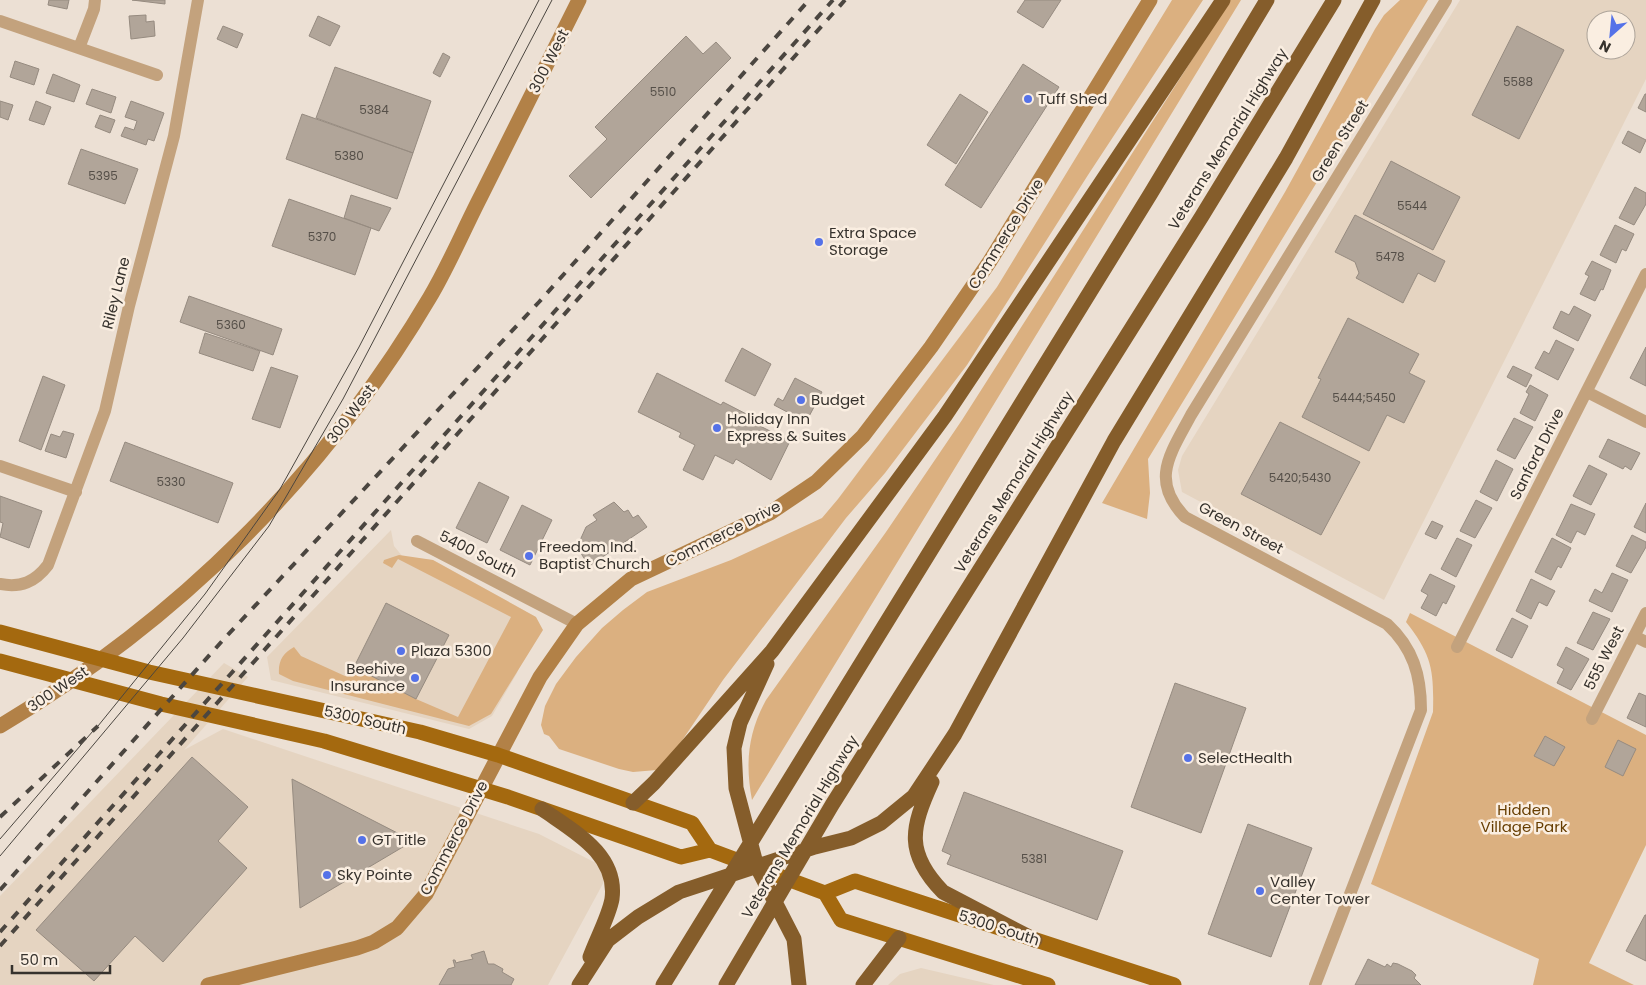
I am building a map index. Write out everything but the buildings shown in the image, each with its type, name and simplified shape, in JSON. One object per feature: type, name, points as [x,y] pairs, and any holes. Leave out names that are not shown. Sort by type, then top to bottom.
[{"type":"highway","points":[[633,803],[654,783],[772,651],[945,416],[1223,0]]},
{"type":"highway","points":[[663,985],[782,788],[1151,193],[1267,0]]},
{"type":"highway","name":"Veterans Memorial Highway","points":[[726,985],[832,805],[1202,216],[1334,0]]},
{"type":"highway","points":[[1035,940],[943,892],[932,880],[914,846],[918,813],[955,734],[1114,441],[1286,158],[1373,0]]},
{"type":"highway","points":[[772,651],[740,723],[734,748],[736,788],[757,867],[794,939],[799,985]]},
{"type":"highway","points":[[580,985],[608,940],[638,917],[679,892],[816,847],[851,838],[881,823],[914,796],[955,734]]},
{"type":"highway","points":[[542,809],[592,846],[610,871],[612,899],[580,985]]},
{"type":"highway","points":[[863,985],[899,938]]},
{"type":"main road","name":"5300 South","points":[[0,632],[158,675],[420,732],[498,755],[692,823],[710,850],[682,857],[542,809],[324,741],[161,704],[0,661]]},
{"type":"main road","points":[[710,850],[825,893],[841,920],[1048,985]]},
{"type":"main road","name":"5300 South","points":[[825,893],[855,881],[1174,985]]},
{"type":"street","points":[[79,48],[94,9],[95,0]]},
{"type":"street","name":"Riley Lane","points":[[0,584],[20,586],[32,582],[48,565],[105,411],[128,306],[174,136],[198,0]]},
{"type":"street","name":"300 West","points":[[0,726],[68,683],[147,625],[199,581],[255,527],[288,491],[350,416],[395,353],[431,295],[580,0]]},
{"type":"street","name":"Commerce Drive","points":[[208,985],[357,948],[374,942],[397,928],[426,894],[540,677],[578,624],[631,579],[770,513],[816,482],[862,436],[931,347],[990,261],[1150,0]]},
{"type":"street","name":"Green Street","points":[[1315,985],[1421,710],[1418,672],[1400,636],[1387,624],[1185,517],[1174,506],[1167,491],[1166,470],[1169,457],[1192,415],[1446,0]]},
{"type":"street","points":[[0,21],[157,75]]},
{"type":"street","name":"Sanford Drive","points":[[1457,647],[1646,274]]},
{"type":"street","points":[[1587,392],[1646,422]]},
{"type":"street","points":[[0,466],[76,492]]},
{"type":"street","name":"5400 South","points":[[417,541],[578,624]]},
{"type":"street","name":"555 West","points":[[1592,719],[1646,613]]},
{"type":"street","points":[[1634,636],[1646,642]]},
{"type":"shaded area","points":[[1460,0],[1646,0],[1646,79],[1384,600],[1182,492],[1178,470],[1182,456]]},
{"type":"shaded area","points":[[391,530],[394,546],[403,557],[433,560],[536,617],[517,673],[492,716],[469,729],[271,680],[267,657]]},
{"type":"shaded area","points":[[224,663],[248,677],[184,750],[223,729],[539,834],[598,864],[606,878],[548,985],[0,985],[0,896]]},
{"type":"shaded area","points":[[921,968],[994,985],[888,985],[900,974]]},
{"type":"green space","points":[[1172,0],[1203,0],[1088,175],[967,365],[885,473],[846,518],[723,680],[677,748],[657,770],[633,772],[559,749],[549,736],[544,734],[541,725],[545,706],[556,684],[576,657],[602,628],[647,592],[731,560],[822,518],[838,499],[997,287]]},
{"type":"green space","points":[[1230,0],[1241,0],[752,800],[749,773],[750,748],[755,724],[766,700],[886,532],[962,420]]},
{"type":"green space","points":[[1400,0],[1428,0],[1148,459],[1150,493],[1147,519],[1102,503],[1285,192],[1375,29],[1384,15]]},
{"type":"green space","points":[[399,555],[433,560],[536,617],[543,630],[491,714],[469,726],[293,681],[279,674],[279,665],[282,658],[294,647],[301,656],[345,676],[350,665],[416,699],[458,717],[511,617],[398,559],[392,568],[383,563],[384,560]]},
{"type":"green space","name":"Hidden Village Park","points":[[1410,613],[1646,735],[1646,845],[1589,963],[1634,985],[1533,985],[1539,959],[1371,884],[1433,712],[1433,685],[1430,664],[1421,644],[1406,622]]},
{"type":"tram line","points":[[98,726],[205,594],[280,489],[359,347],[539,0]]},
{"type":"tram line","points":[[0,856],[183,638],[269,526],[343,399],[552,0]]},
{"type":"tram line","points":[[0,839],[93,731]]},
{"type":"railway","points":[[0,890],[223,640],[539,302],[809,0]]},
{"type":"railway","points":[[0,932],[833,0]]},
{"type":"railway","points":[[0,946],[845,0]]},
{"type":"railway","points":[[0,817],[98,726]]},
{"type":"place","name":"Tuff Shed","points":[[1028,99]]},
{"type":"place","name":"Extra Space Storage","points":[[819,242]]},
{"type":"place","name":"Budget","points":[[801,400]]},
{"type":"place","name":"Holiday Inn Express & Suites","points":[[717,428]]},
{"type":"place","name":"Freedom Ind. Baptist Church","points":[[529,556]]},
{"type":"place","name":"Plaza 5300","points":[[401,651]]},
{"type":"place","name":"Beehive Insurance","points":[[415,678]]},
{"type":"place","name":"SelectHealth","points":[[1188,758]]},
{"type":"place","name":"GT Title","points":[[362,840]]},
{"type":"place","name":"Sky Pointe","points":[[327,875]]},
{"type":"place","name":"Valley Center Tower","points":[[1260,891]]}]
